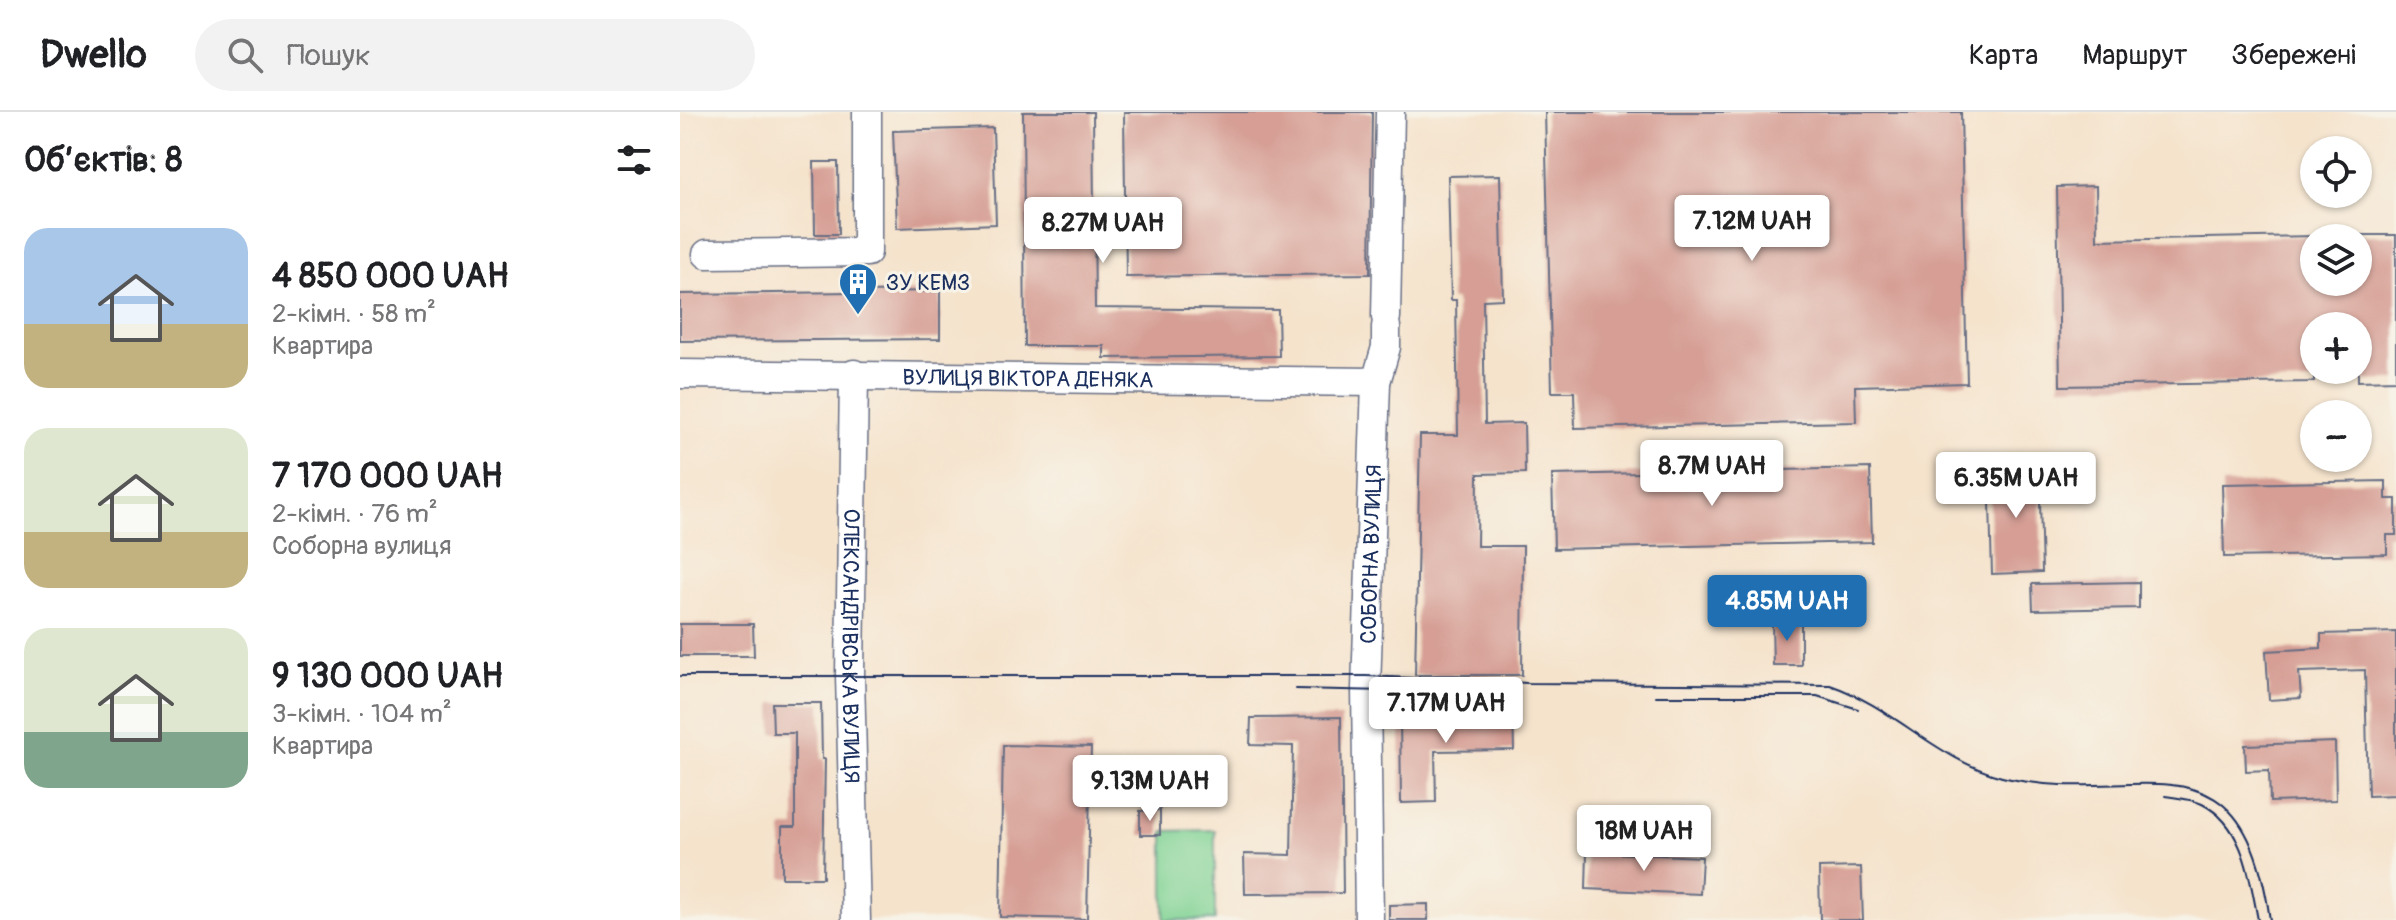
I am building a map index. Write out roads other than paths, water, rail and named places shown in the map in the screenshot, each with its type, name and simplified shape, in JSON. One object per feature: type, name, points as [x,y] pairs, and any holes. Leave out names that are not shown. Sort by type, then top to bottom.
[{"type":"street","points":[[707,254],[867,252],[867,112]]},
{"type":"street","name":"СОБОРНА ВУЛИЦЯ","points":[[1369,920],[1366,689],[1376,382],[1386,347],[1390,112]]},
{"type":"street","name":"ВУЛИЦЯ ВІКТОРА ДЕНЯКА","points":[[680,374],[1376,382]]},
{"type":"street","name":"ОЛЕКСАНДРІВСЬКА ВУЛИЦЯ","points":[[854,374],[850,675],[856,920]]},
{"type":"tram line","points":[[680,676],[1366,676],[1529,683],[1830,685],[1874,706],[1957,759],[2002,777],[2051,784],[2176,786],[2208,795],[2235,818],[2256,858],[2270,920]]},
{"type":"tram line","points":[[1296,689],[1480,693]]},
{"type":"tram line","points":[[1656,696],[1817,696],[1858,709]]},
{"type":"tram line","points":[[2165,796],[2202,804],[2227,825],[2243,854],[2258,920]]},
{"type":"place","name":"ЗУ КЕМЗ","points":[[858,316]]}]
